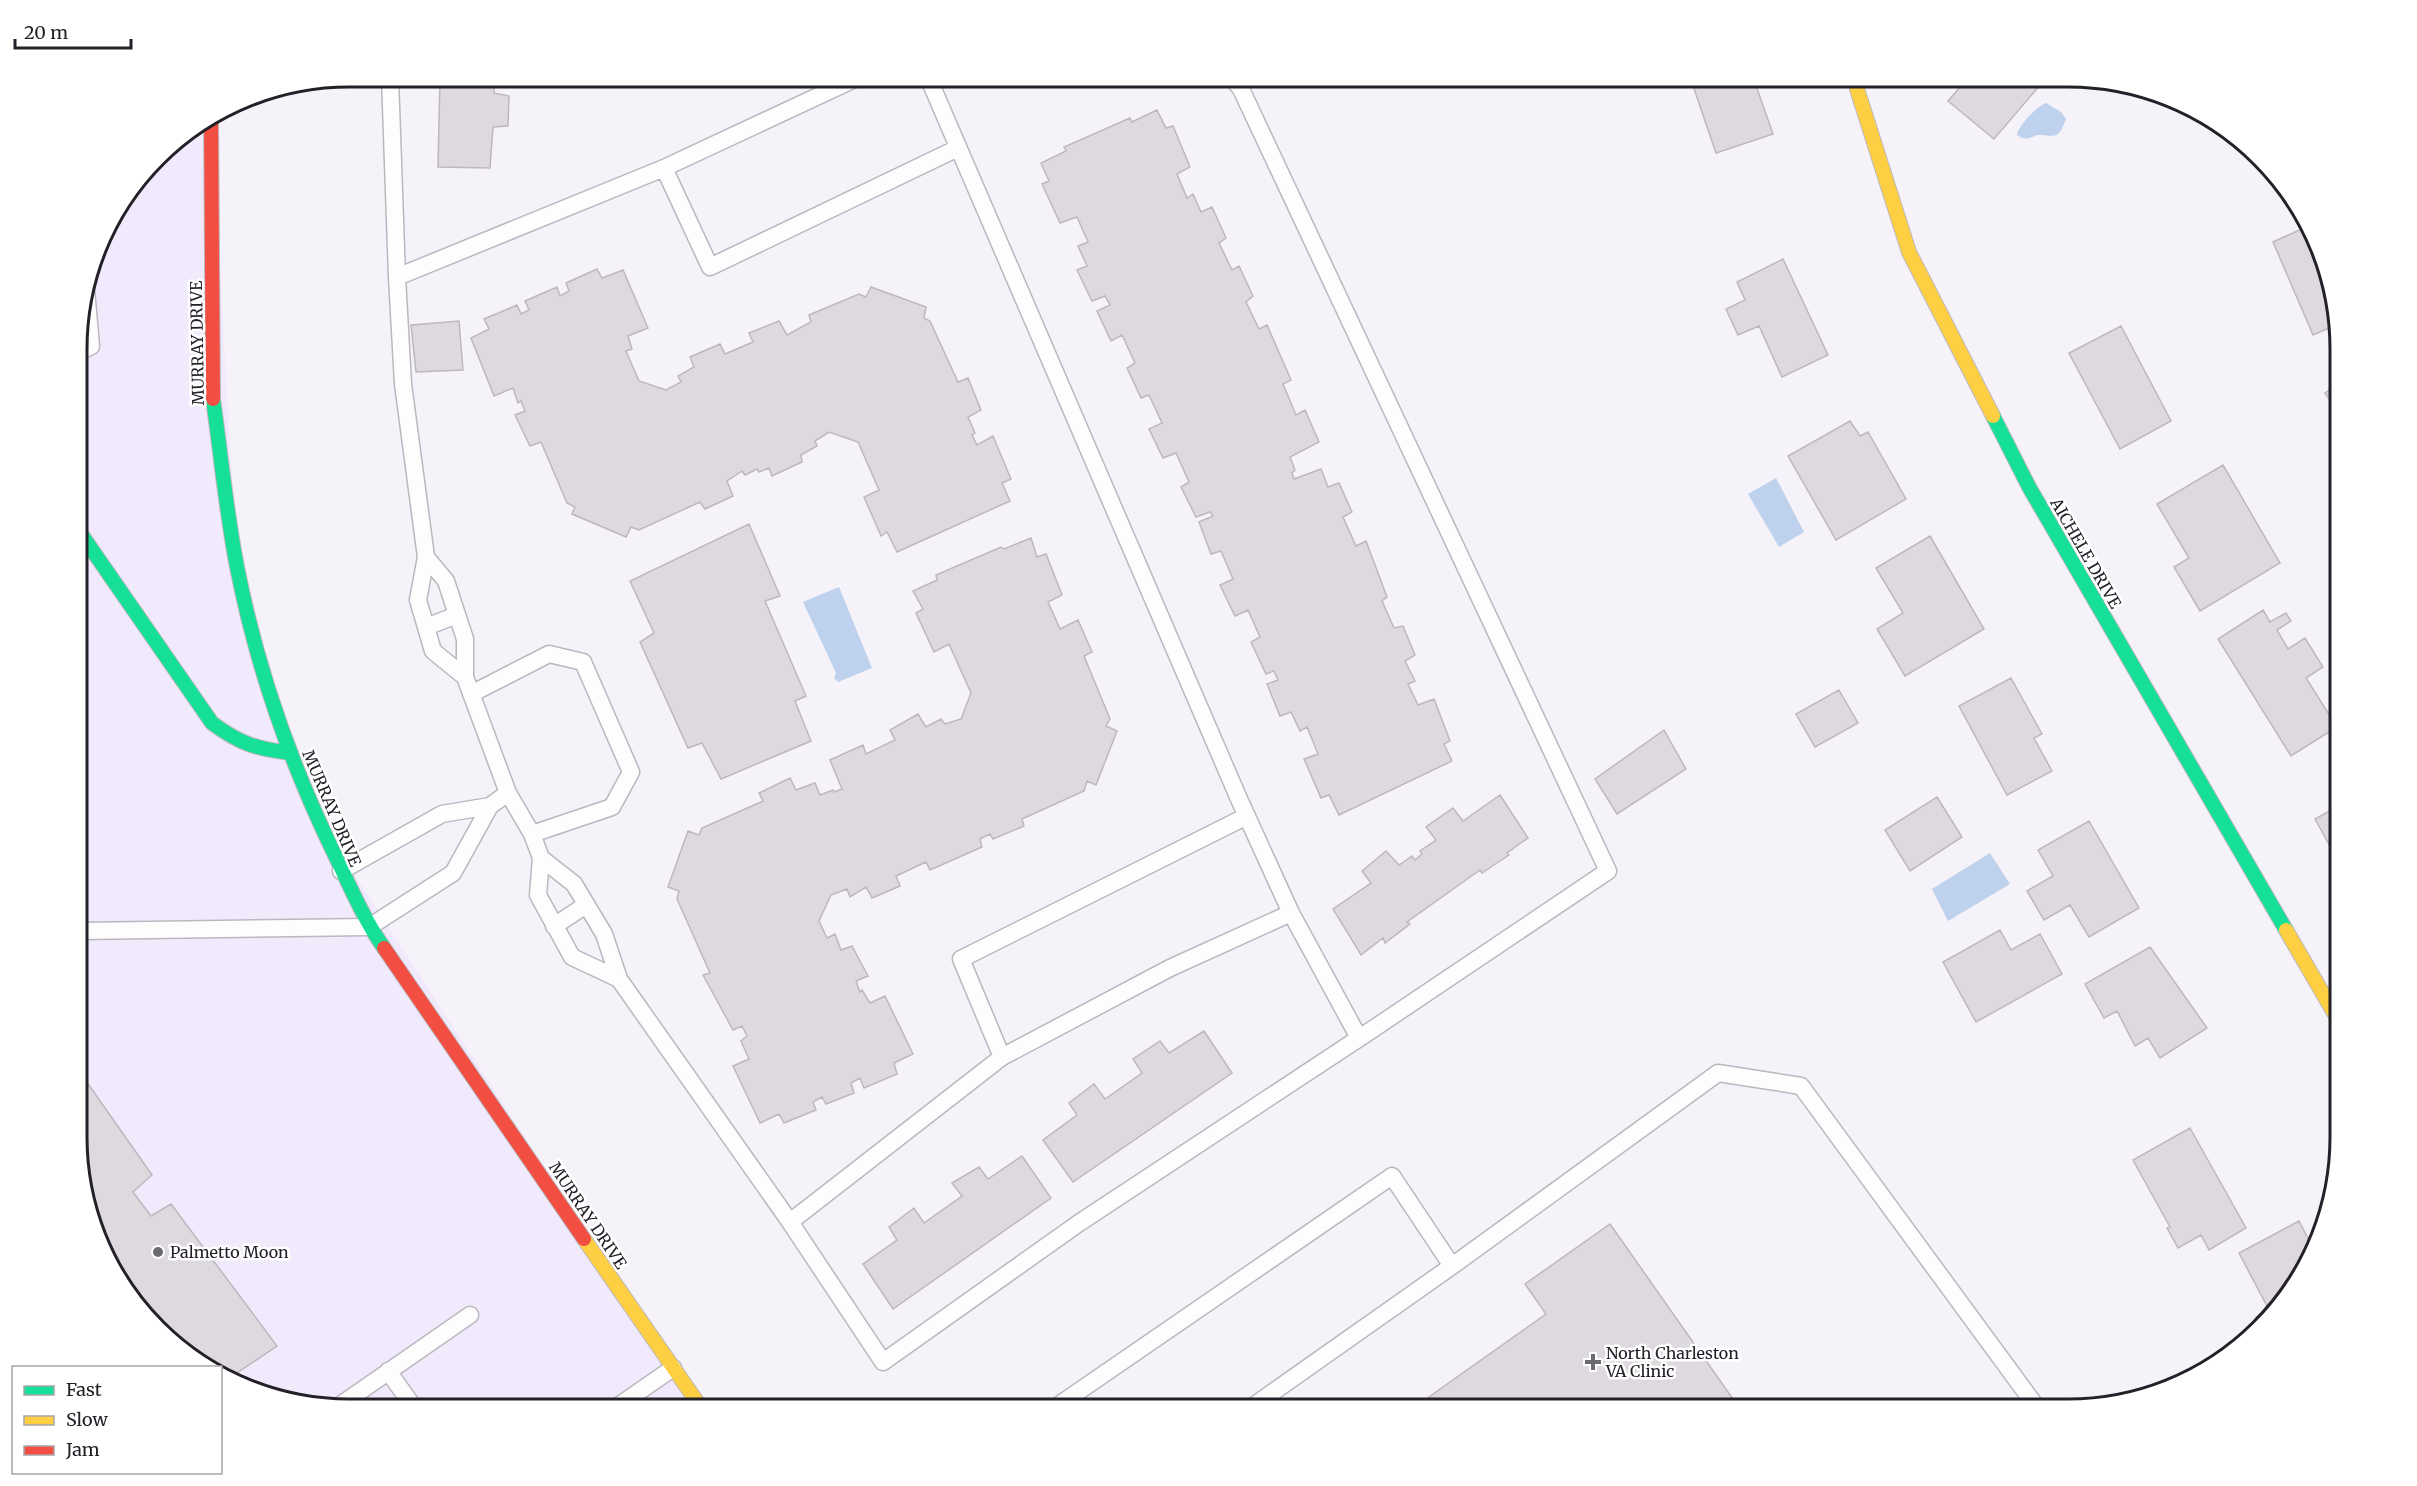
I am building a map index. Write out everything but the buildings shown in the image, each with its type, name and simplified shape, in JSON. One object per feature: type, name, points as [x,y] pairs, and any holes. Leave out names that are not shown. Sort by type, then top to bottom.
[{"type":"street","name":"AICHELE DRIVE","points":[[1857,87],[1909,252],[2029,487],[2330,1006]]},
{"type":"street","name":"MURRAY DRIVE","points":[[212,126],[211,389],[239,576],[260,660],[291,753],[340,871],[369,927],[695,1399]]},
{"type":"street","points":[[87,543],[212,723],[236,742],[250,748],[291,753]]},
{"type":"lane","points":[[390,87],[403,384],[426,557],[418,600],[433,651],[465,677]]},
{"type":"lane","points":[[397,277],[664,168],[836,87]]},
{"type":"lane","points":[[933,87],[1247,816],[1292,913],[1359,1038]]},
{"type":"lane","points":[[541,858],[574,884],[604,934],[619,979],[789,1222],[883,1362],[1079,1223],[1608,871],[1239,87]]},
{"type":"lane","points":[[664,168],[710,267],[958,148]]},
{"type":"lane","points":[[87,348],[91,346],[89,320]]},
{"type":"lane","points":[[426,557],[446,581],[465,639],[465,677],[508,792],[532,834],[541,858],[538,895],[572,957],[619,979]]},
{"type":"lane","points":[[426,627],[457,615]]},
{"type":"lane","points":[[471,694],[549,654],[583,662],[631,772],[612,807],[532,834]]},
{"type":"lane","points":[[87,931],[369,927],[453,873],[490,806],[508,792]]},
{"type":"lane","points":[[340,871],[442,813],[490,806]]},
{"type":"lane","points":[[1002,1057],[961,959],[1247,816]]},
{"type":"lane","points":[[554,926],[586,905]]},
{"type":"lane","points":[[789,1222],[1002,1057],[1170,968],[1292,913]]},
{"type":"lane","points":[[1263,1399],[1452,1266],[1718,1073],[1801,1086],[2031,1399]]},
{"type":"lane","points":[[1068,1399],[1392,1176],[1452,1266]]},
{"type":"lane","points":[[349,1399],[470,1316]]},
{"type":"lane","points":[[629,1399],[674,1368]]},
{"type":"lane","points":[[388,1371],[408,1399]]},
{"type":"shaded area","points":[[211,126],[237,567],[314,812],[695,1399],[349,1399],[315,1397],[281,1390],[249,1379],[204,1355],[152,1310],[122,1268],[101,1221],[89,1171],[87,1137],[87,349],[89,315],[96,281],[107,249],[122,218],[152,176],[176,152]]},
{"type":"water","points":[[2046,103],[2061,112],[2066,119],[2061,131],[2052,136],[2037,135],[2023,138],[2017,135],[2029,117]]},
{"type":"water","points":[[1776,478],[1804,532],[1779,547],[1748,494]]},
{"type":"water","points":[[839,587],[872,668],[838,682],[834,678],[836,673],[803,602]]},
{"type":"water","points":[[1990,853],[2010,884],[1948,921],[1932,889]]},
{"type":"traffic: fast","points":[[213,399],[237,567],[264,676],[289,748],[317,817],[369,925],[384,948]]},
{"type":"traffic: fast","points":[[1993,416],[2029,487],[2286,930]]},
{"type":"traffic: fast","points":[[87,543],[212,723],[231,736],[249,744],[268,750],[291,753]]},
{"type":"traffic: slow","points":[[1857,87],[1909,252],[1993,416]]},
{"type":"traffic: slow","points":[[2286,930],[2330,1006]]},
{"type":"traffic: slow","points":[[584,1239],[695,1399]]},
{"type":"traffic: jam","points":[[211,126],[213,399]]},
{"type":"traffic: jam","points":[[384,948],[584,1239]]},
{"type":"place","name":"Palmetto Moon","points":[[158,1252]]},
{"type":"place","name":"North Charleston VA Clinic","points":[[1593,1362]]}]
